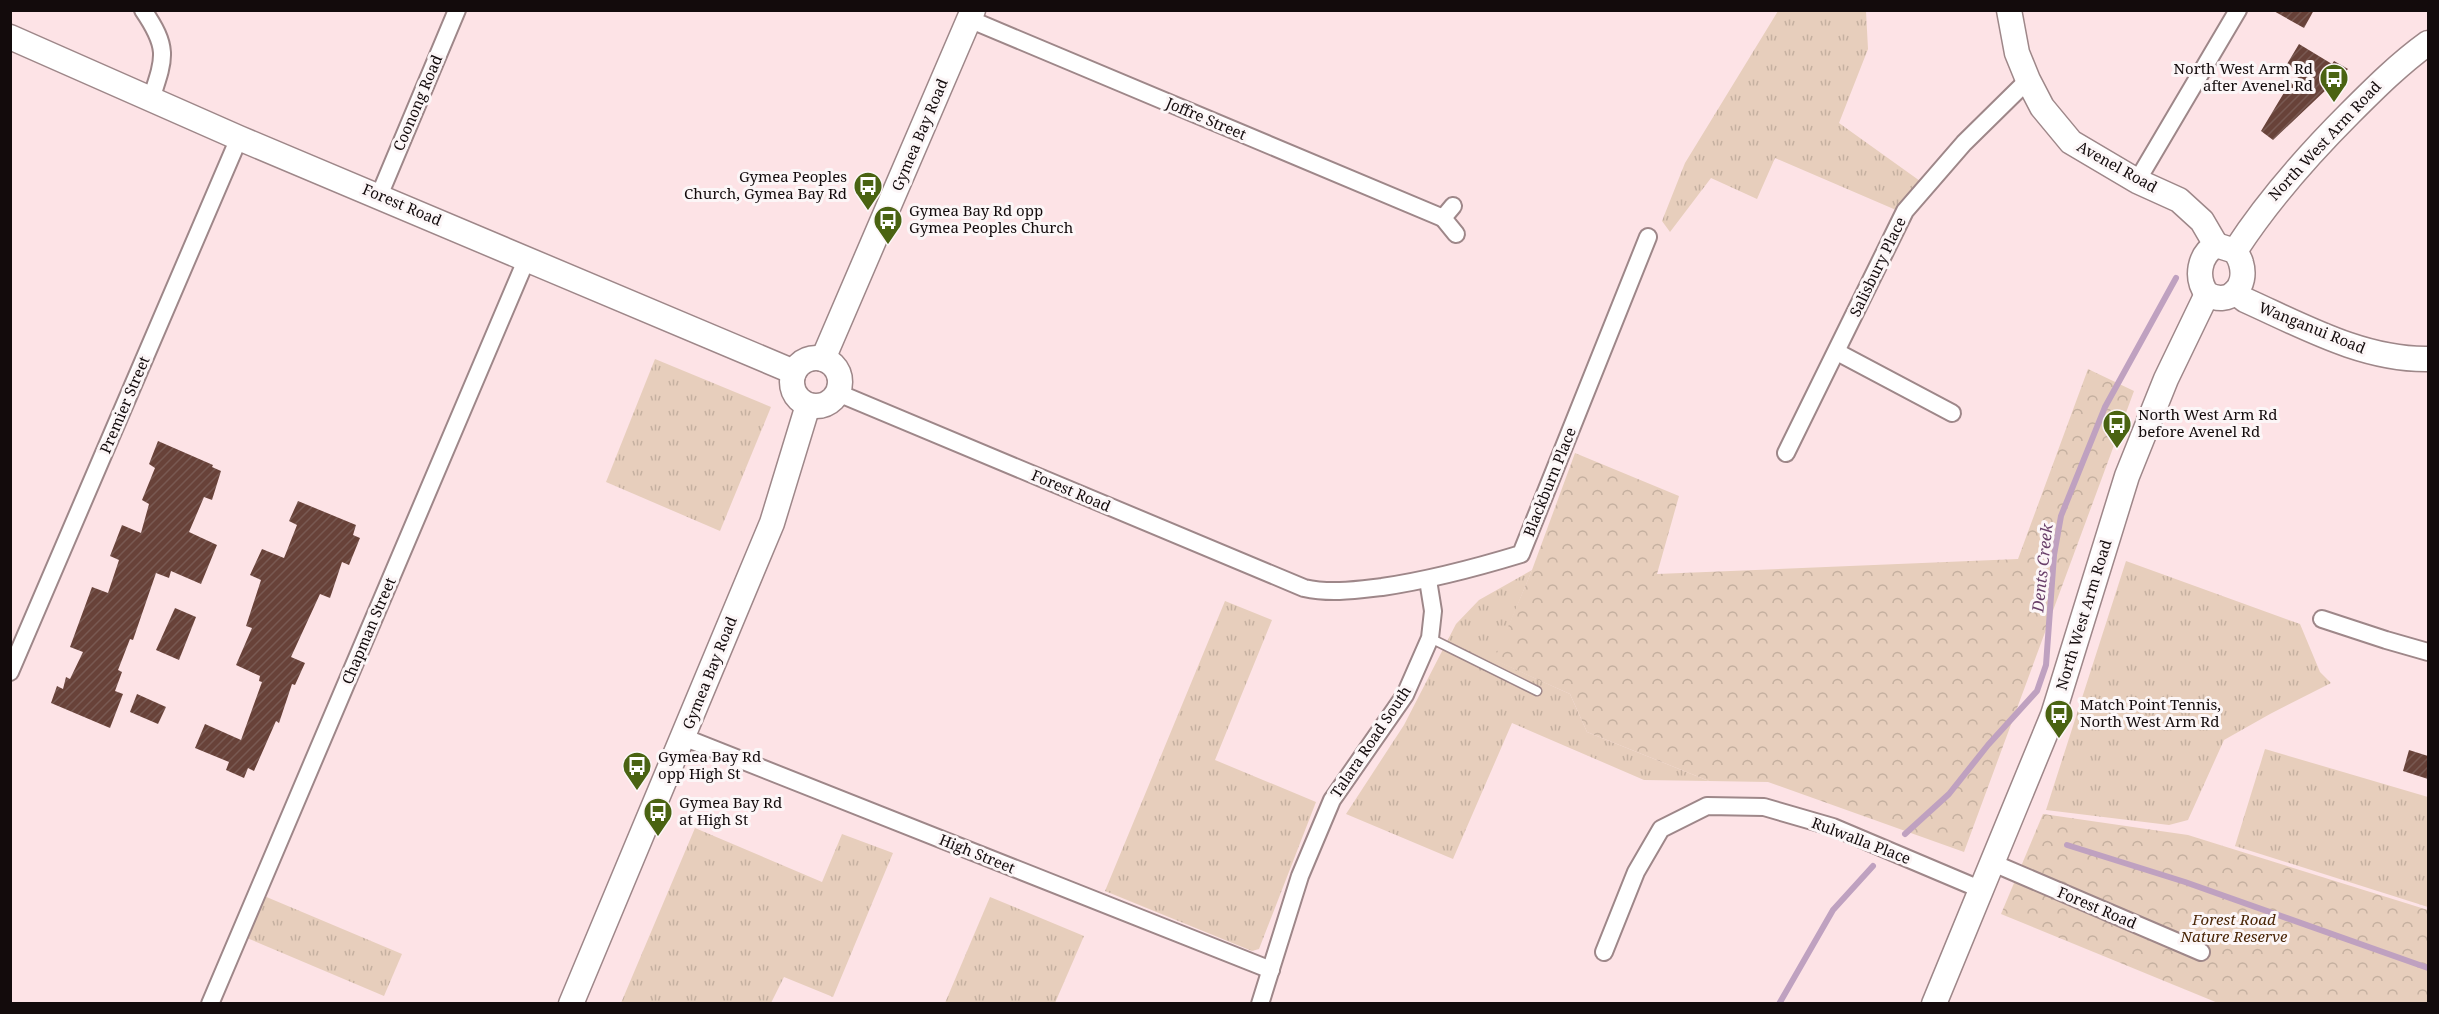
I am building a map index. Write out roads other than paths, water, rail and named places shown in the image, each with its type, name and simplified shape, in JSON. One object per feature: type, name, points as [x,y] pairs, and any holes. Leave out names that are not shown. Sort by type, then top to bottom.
[{"type":"street","points":[[142,10],[158,32],[162,48],[162,65],[151,99]]},
{"type":"street","name":"Coonong Road","points":[[379,196],[456,10]]},
{"type":"street","name":"Avenel Road","points":[[2010,10],[2017,53],[2028,80],[2042,107],[2072,142],[2137,181],[2179,200],[2202,221],[2225,248]]},
{"type":"street","points":[[2137,181],[2238,10]]},
{"type":"street","name":"Joffre Street","points":[[971,15],[1448,212],[1456,234]]},
{"type":"street","name":"Gymea Bay Road","points":[[823,359],[971,15]]},
{"type":"street","name":"Forest Road","points":[[10,37],[239,138],[794,372]]},
{"type":"street","name":"North West Arm Road","points":[[2225,248],[2262,210],[2290,176],[2392,70],[2428,43]]},
{"type":"street","name":"Salisbury Place","points":[[1786,453],[1905,211],[1964,143],[2028,80]]},
{"type":"street","name":"Premier Street","points":[[10,672],[239,138]]},
{"type":"street","name":"Blackburn Place","points":[[1305,588],[1320,591],[1349,591],[1428,580],[1521,554],[1648,237]]},
{"type":"street","points":[[2225,248],[2241,262],[2242,274],[2235,292],[2223,299],[2207,294],[2200,281],[2202,260],[2208,249],[2225,248]]},
{"type":"street","name":"Chapman Street","points":[[210,1004],[527,258]]},
{"type":"street","name":"Wanganui Road","points":[[2235,292],[2245,300],[2351,346],[2388,356],[2428,359]]},
{"type":"street","name":"North West Arm Road","points":[[1934,1004],[2053,715],[2127,476],[2166,379],[2207,294]]},
{"type":"street","points":[[1837,352],[1952,413]]},
{"type":"street","points":[[809,358],[823,359],[837,369],[840,376],[838,393],[829,403],[808,405],[801,401],[793,388],[794,372],[809,358]]},
{"type":"street","name":"Forest Road","points":[[838,393],[1305,588]]},
{"type":"street","name":"Gymea Bay Road","points":[[571,1004],[772,523],[808,405]]},
{"type":"street","name":"Talara Road South","points":[[1260,1004],[1300,876],[1332,800],[1405,695],[1430,638],[1433,611],[1428,580]]},
{"type":"street","points":[[2322,619],[2428,652]]},
{"type":"street","name":"High Street","points":[[683,737],[1271,970]]},
{"type":"street","name":"Rulwalla Place","points":[[1604,952],[1636,872],[1661,829],[1707,806],[1764,807],[1833,827],[1982,890]]},
{"type":"street","name":"Forest Road","points":[[1993,863],[2200,952]]},
{"type":"lane","points":[[1430,638],[1537,691]]},
{"type":"waterway","name":"Dents Creek","points":[[1905,834],[1949,794],[1988,745],[2037,691],[2046,665],[2054,555],[2061,516],[2105,407],[2176,278]]},
{"type":"waterway","points":[[2067,845],[2185,882],[2428,968]]},
{"type":"waterway","name":"Dents Creek","points":[[1779,1004],[1833,910],[1873,866]]},
{"type":"place","name":"North West Arm Rd after Avenel Rd","points":[[2334,104]]},
{"type":"place","name":"Gymea Peoples Church, Gymea Bay Rd","points":[[868,212]]},
{"type":"place","name":"Gymea Bay Rd opp Gymea Peoples Church","points":[[888,246]]},
{"type":"place","name":"North West Arm Rd before Avenel Rd","points":[[2117,450]]},
{"type":"place","name":"Match Point Tennis, North West Arm Rd","points":[[2059,740]]},
{"type":"place","name":"Gymea Bay Rd opp High St","points":[[637,792]]},
{"type":"place","name":"Gymea Bay Rd at High St","points":[[658,838]]},
{"type":"park label","name":"Forest Road Nature Reserve","points":[[2234,928]]}]
